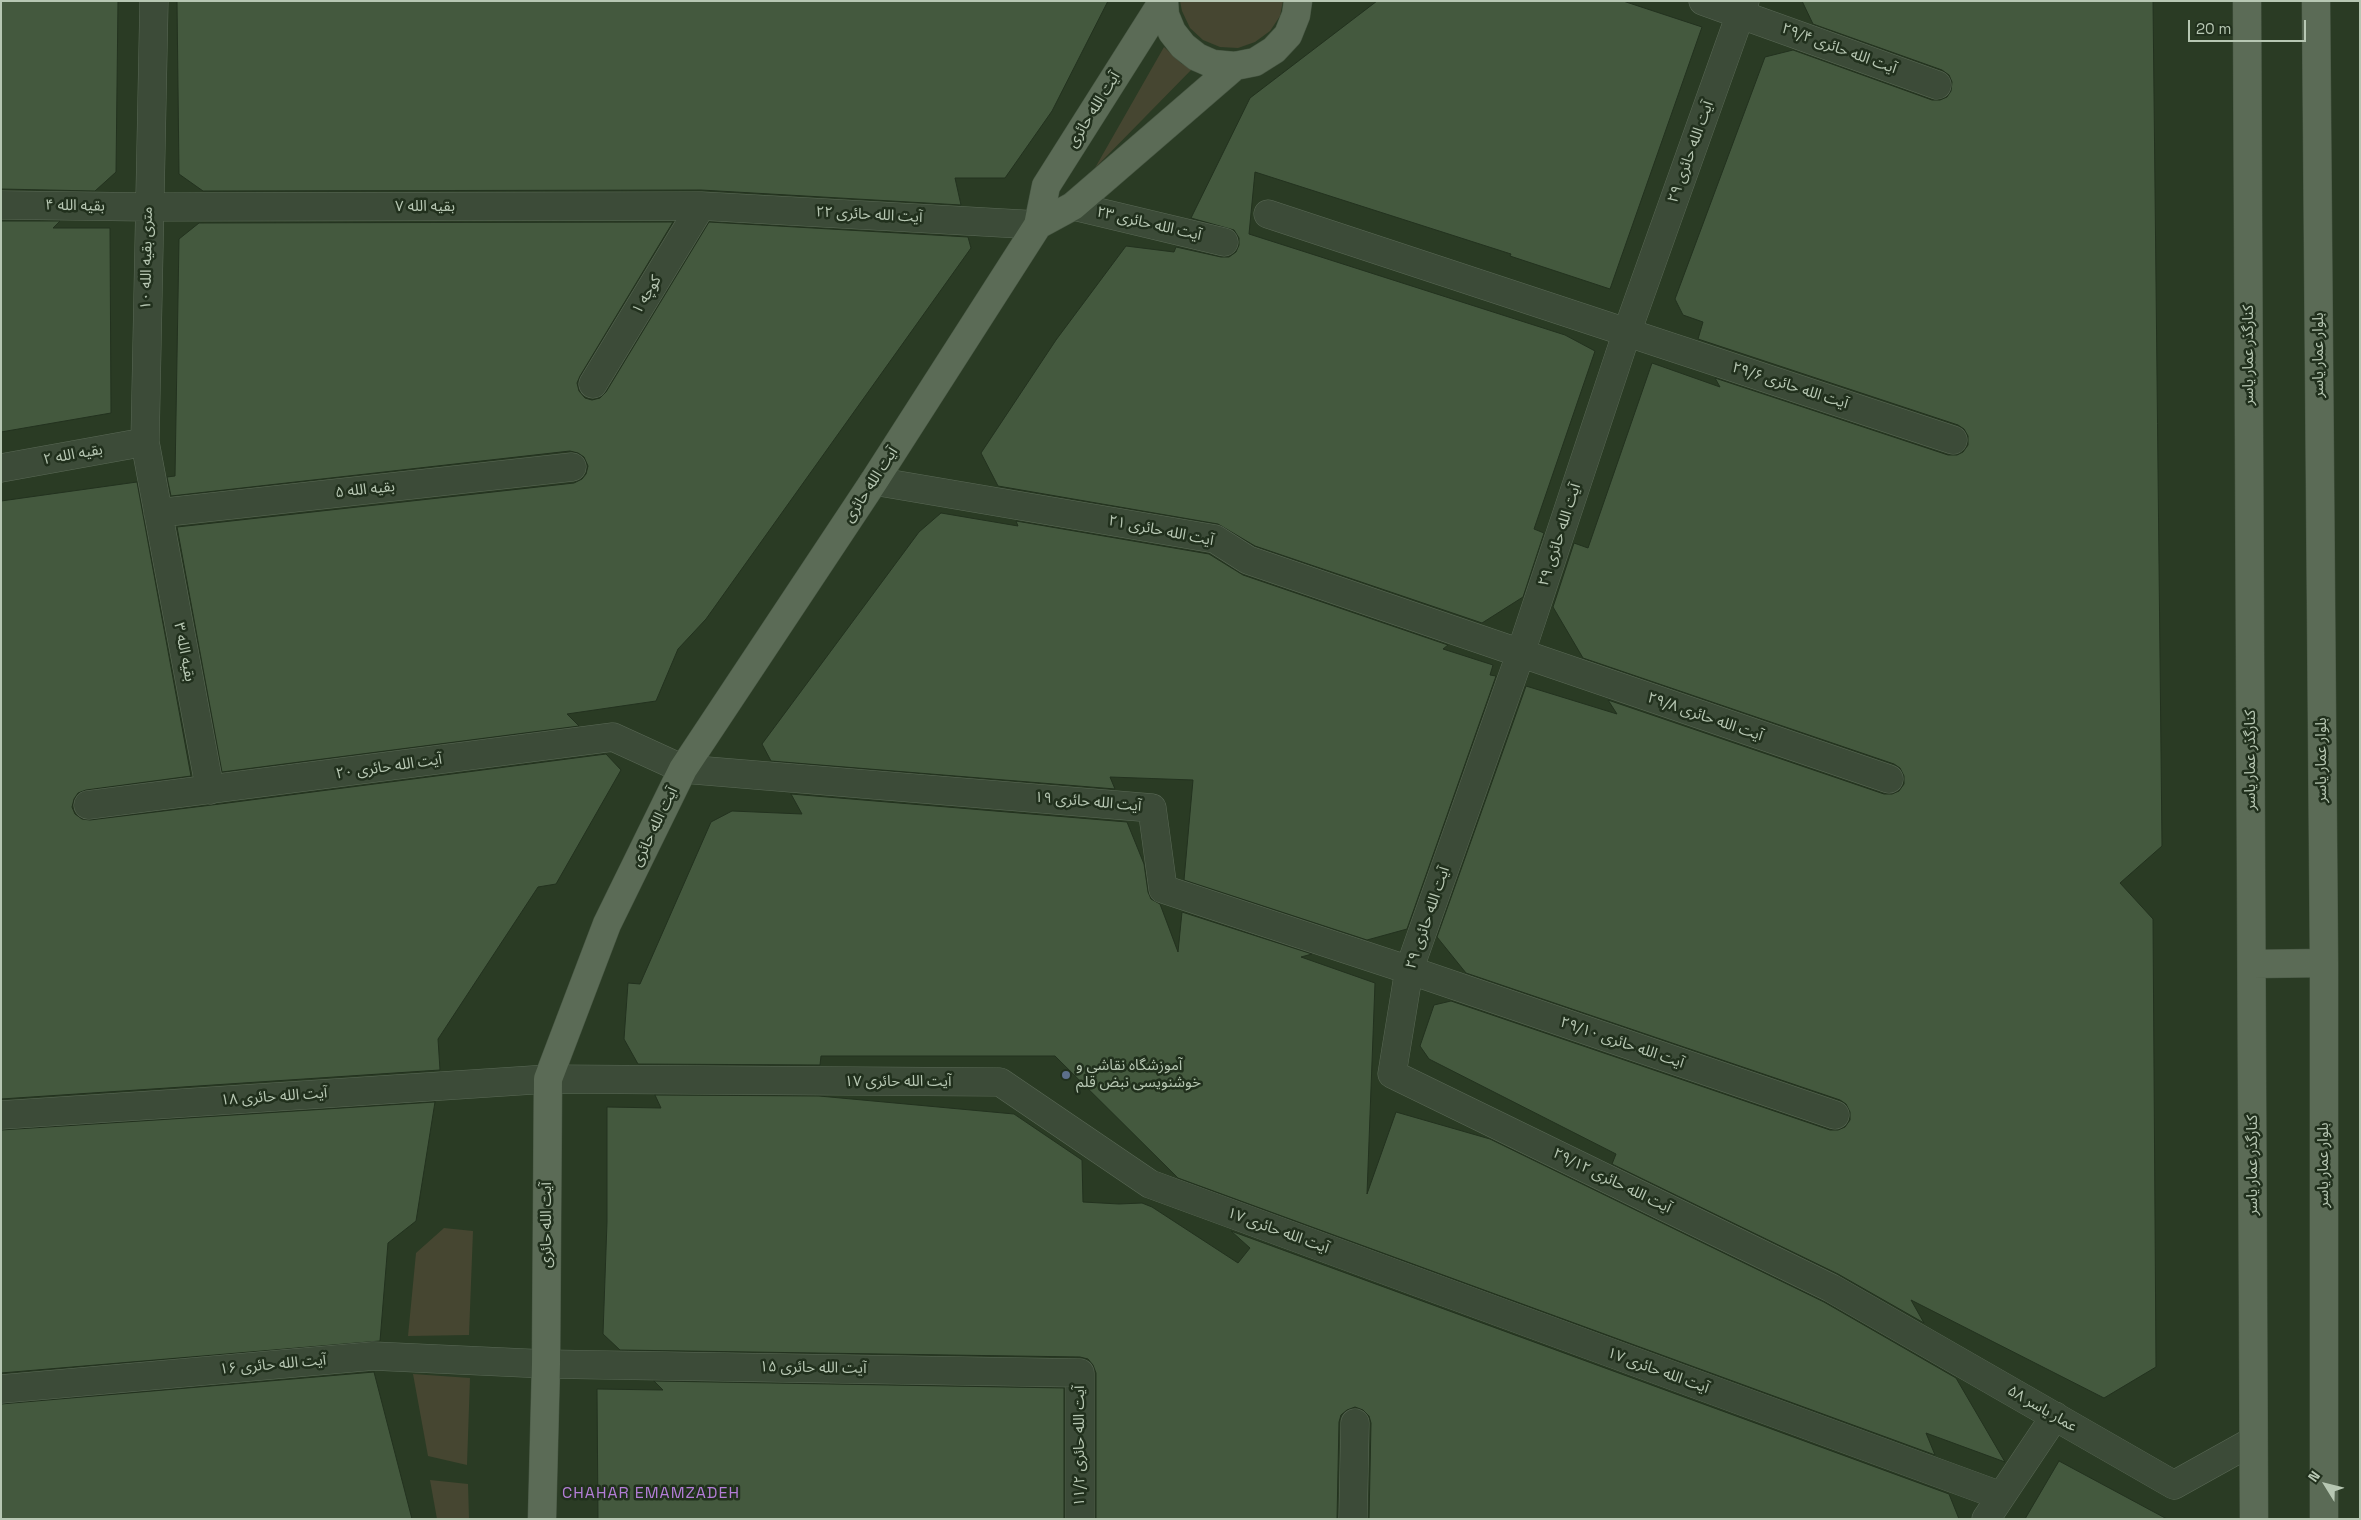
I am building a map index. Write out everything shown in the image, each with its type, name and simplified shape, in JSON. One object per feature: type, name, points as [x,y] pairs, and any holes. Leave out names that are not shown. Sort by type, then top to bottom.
[{"type":"main road","points":[[1164,1],[1165,15],[1172,32],[1183,46],[1197,57],[1214,64],[1235,66],[1255,62],[1274,50],[1288,35],[1304,6]]},
{"type":"main road","name":"آیت الله حائری","points":[[542,1519],[546,1364],[548,1079],[607,924],[683,769],[874,481],[1038,225],[1046,186],[1164,1]]},
{"type":"main road","name":"کنارگذر عمار یاسر","points":[[2247,1],[2252,964],[2252,1441],[2254,1519]]},
{"type":"main road","name":"بلوار عمار یاسر","points":[[2316,1],[2324,963],[2324,1519]]},
{"type":"main road","name":"آیت الله حائری","points":[[1038,225],[1073,206],[1235,66]]},
{"type":"main road","points":[[2252,964],[2324,963]]},
{"type":"street","name":"۱۰ متری بقیه الله","points":[[154,1],[148,208],[145,442],[158,513]]},
{"type":"street","name":"آیت الله حائری ۲۹/۴","points":[[1703,1],[1743,7],[1937,85]]},
{"type":"street","name":"آیت الله حائری ۲۹","points":[[1392,1074],[1409,970],[1520,655],[1627,332],[1743,7]]},
{"type":"street","name":"بقیه الله ۴","points":[[1,205],[148,208]]},
{"type":"street","name":"بقیه الله ۷","points":[[148,208],[701,206]]},
{"type":"street","name":"آیت الله حائری ۲۲","points":[[701,206],[1038,225]]},
{"type":"street","name":"کوچه ۱","points":[[593,384],[701,206]]},
{"type":"street","name":"آیت الله حائری ۲۳","points":[[1073,206],[1224,242]]},
{"type":"street","name":"آیت الله حائری ۲۹/۶","points":[[1268,214],[1953,440]]},
{"type":"street","name":"بقیه الله ۲","points":[[1,468],[145,442]]},
{"type":"street","name":"بقیه الله ۵","points":[[158,513],[572,467]]},
{"type":"street","name":"آیت الله حائری ۲۱","points":[[874,481],[1215,539],[1248,560],[1520,655]]},
{"type":"street","name":"بقیه الله ۳","points":[[158,513],[210,790]]},
{"type":"street","name":"آیت الله حائری ۲۹/۸","points":[[1520,655],[1889,779]]},
{"type":"street","name":"آیت الله حائری ۲۰","points":[[88,805],[613,737],[683,769]]},
{"type":"street","name":"آیت الله حائری ۱۹","points":[[683,769],[1152,808],[1163,889],[1409,970]]},
{"type":"street","name":"آیت الله حائری ۲۹/۱۰","points":[[1409,970],[1835,1115]]},
{"type":"street","name":"آیت الله حائری ۲۹/۱۲","points":[[1392,1074],[1831,1288]]},
{"type":"street","name":"آیت الله حائری ۱۸","points":[[1,1115],[548,1079]]},
{"type":"street","name":"آیت الله حائری ۱۷","points":[[548,1079],[1000,1082],[1150,1184],[2001,1496]]},
{"type":"street","name":"عمار یاسر ۵۸","points":[[1831,1288],[2174,1485],[2252,1441]]},
{"type":"street","name":"آیت الله حائری ۱۶","points":[[1,1389],[374,1356],[546,1364]]},
{"type":"street","name":"آیت الله حائری ۱۵","points":[[546,1364],[1080,1373]]},
{"type":"street","name":"آیت الله حائری ۱۱/۲","points":[[1080,1373],[1080,1519]]},
{"type":"street","points":[[1986,1519],[2055,1416]]},
{"type":"street","points":[[1353,1519],[1355,1423]]},
{"type":"green space","points":[[1180,1],[1283,1],[1280,16],[1270,31],[1255,42],[1238,48],[1220,47],[1203,40],[1190,28],[1182,11]]},
{"type":"green space","points":[[1164,47],[1182,64],[1194,67],[1095,168]]},
{"type":"green space","points":[[444,1228],[473,1231],[469,1335],[408,1336],[416,1253]]},
{"type":"green space","points":[[413,1374],[470,1378],[467,1465],[428,1456]]},
{"type":"green space","points":[[430,1480],[468,1484],[469,1519],[437,1519]]},
{"type":"building","points":[[1,1],[118,1],[116,172],[95,191],[1,189]]},
{"type":"building","points":[[177,1],[1108,1],[1052,111],[1005,178],[955,178],[961,205],[701,190],[203,191],[179,174]]},
{"type":"building","points":[[1377,1],[1623,1],[1702,27],[1610,289],[1510,256],[1511,254],[1255,172],[1249,234],[1565,335],[1595,351],[1534,529],[1544,533],[1523,597],[1482,623],[1255,546],[1218,524],[998,486],[981,453],[1056,340],[1126,246],[1174,252],[1176,247],[1221,257],[1229,257],[1236,252],[1239,238],[1234,230],[1191,218],[1250,98]]},
{"type":"building","points":[[1802,1],[2153,1],[2162,846],[2120,883],[2153,919],[2156,1367],[2104,1398],[1911,1300],[1924,1323],[1838,1274],[1612,1164],[1616,1154],[1429,1059],[1420,1046],[1434,1005],[1451,1001],[1830,1130],[1838,1130],[1845,1127],[1850,1120],[1850,1112],[1846,1104],[1840,1100],[1466,973],[1437,937],[1526,686],[1617,714],[1608,700],[1884,794],[1892,794],[1899,791],[1904,784],[1904,776],[1900,768],[1894,764],[1583,658],[1553,607],[1574,543],[1588,548],[1652,363],[1720,387],[1715,378],[1948,455],[1957,455],[1963,452],[1968,445],[1968,436],[1964,429],[1958,425],[1698,339],[1703,322],[1683,315],[1675,299],[1765,57],[1793,50],[1932,100],[1940,100],[1947,97],[1951,91],[1952,82],[1949,75],[1942,70],[1813,24]]},
{"type":"building","points":[[1,221],[60,221],[53,228],[110,228],[111,413],[1,432]]},
{"type":"building","points":[[673,222],[580,376],[577,383],[579,391],[585,398],[592,400],[600,398],[606,392],[709,222],[968,237],[971,248],[706,619],[678,649],[656,701],[567,714],[579,726],[222,772],[177,527],[574,483],[582,479],[586,474],[588,466],[584,457],[570,451],[171,496],[167,477],[175,476],[179,239],[199,223]]},
{"type":"building","points":[[137,482],[191,776],[86,790],[78,793],[72,807],[75,814],[82,819],[90,820],[212,805],[606,754],[621,770],[556,884],[538,887],[438,1039],[440,1070],[1,1099],[1,501]]},
{"type":"building","points":[[941,513],[1018,526],[1016,521],[1209,554],[1243,575],[1448,645],[1443,649],[1493,665],[1490,675],[1496,676],[1407,929],[1367,940],[1184,880],[1193,780],[1110,777],[1115,789],[771,761],[762,744],[919,532]]},
{"type":"building","points":[[791,794],[1127,822],[1144,864],[1148,892],[1151,899],[1160,904],[1178,952],[1182,912],[1312,954],[1301,957],[1375,983],[1367,1194],[1396,1112],[1490,1139],[1824,1302],[1956,1378],[2005,1462],[1926,1433],[1935,1455],[1178,1178],[1055,1056],[821,1056],[820,1065],[638,1064],[624,1039],[628,983],[640,984],[711,822],[732,811],[802,814]]},
{"type":"building","points":[[655,1095],[819,1096],[1014,1114],[1082,1160],[1083,1202],[1142,1203],[1152,1207],[1238,1263],[1250,1248],[1231,1231],[1949,1494],[1959,1519],[1369,1519],[1371,1423],[1369,1416],[1363,1410],[1355,1407],[1341,1415],[1339,1422],[1337,1519],[1096,1519],[1096,1373],[1088,1359],[1080,1357],[620,1350],[603,1334],[607,1222],[607,1107],[661,1108]]},
{"type":"building","points":[[435,1102],[416,1221],[388,1243],[380,1341],[1,1373],[1,1130]]},
{"type":"building","points":[[374,1372],[412,1519],[1,1519],[1,1404]]},
{"type":"building","points":[[654,1381],[1064,1388],[1064,1519],[598,1519],[597,1389],[663,1390]]},
{"type":"building","points":[[2059,1461],[2167,1519],[2025,1519]]},
{"type":"place","name":"آموزشگاه نقاشی و خوشنویسی نبض قلم","points":[[1066,1075]]},
{"type":"district","name":"CHAHAR EMAMZADEH","points":[[651,1494]]}]
